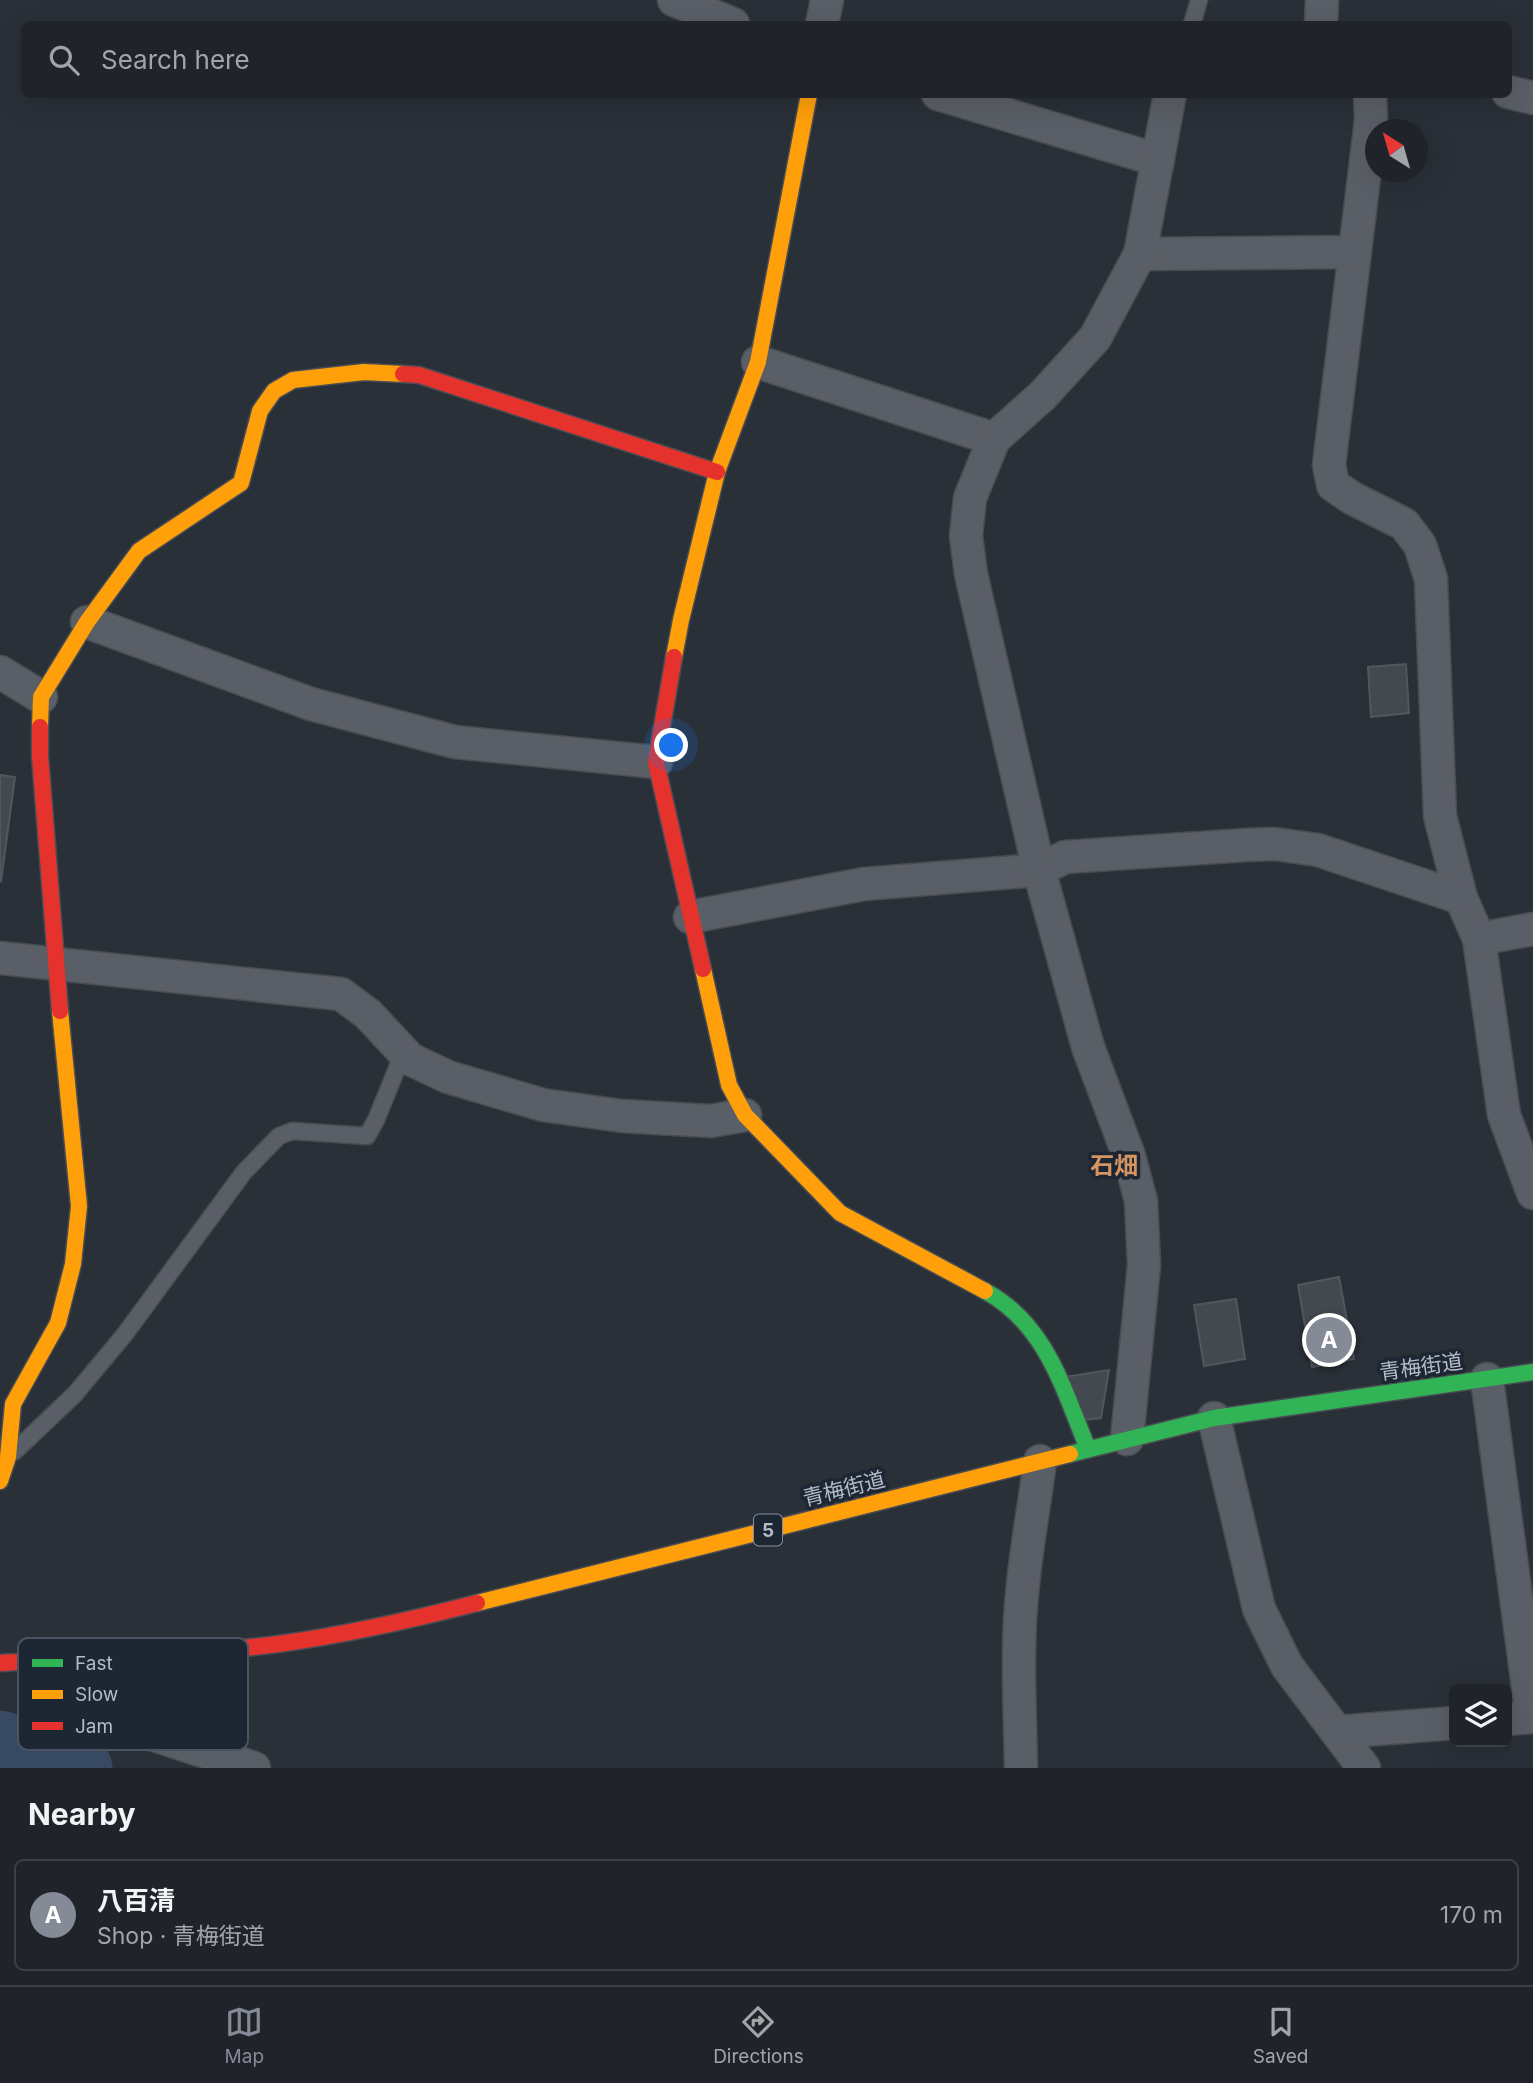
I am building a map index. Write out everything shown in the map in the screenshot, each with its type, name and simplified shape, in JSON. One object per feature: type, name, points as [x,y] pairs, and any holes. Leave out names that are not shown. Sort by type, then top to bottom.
[{"type":"street","points":[[674,0],[726,21]]},
{"type":"street","points":[[823,21],[827,0]]},
{"type":"street","points":[[1321,21],[1322,0]]},
{"type":"street","points":[[1512,93],[1533,98]]},
{"type":"street","points":[[807,98],[758,362],[717,472],[681,620],[656,762],[729,1085],[745,1115],[824,1199],[841,1213],[1010,1307],[1027,1324],[1064,1391],[1088,1449]]},
{"type":"street","points":[[951,98],[1158,160]]},
{"type":"street","points":[[1127,1439],[1144,1265],[1141,1201],[1129,1156],[1096,1072],[1039,870],[971,574],[966,536],[971,498],[994,439],[1043,395],[1095,338],[1140,254],[1169,98]]},
{"type":"street","points":[[1370,98],[1371,120],[1329,465],[1333,485],[1352,498],[1404,524],[1420,545],[1431,579],[1440,816],[1461,898],[1479,939],[1504,1115],[1533,1194]]},
{"type":"street","points":[[1140,254],[1355,253]]},
{"type":"street","points":[[758,362],[994,439]]},
{"type":"street","points":[[0,1481],[8,1457],[13,1404],[58,1323],[73,1264],[78,1218],[40,756],[41,697],[86,622],[139,551],[241,483],[260,411],[274,391],[293,380],[364,372],[419,375],[717,472]]},
{"type":"street","points":[[86,622],[311,704],[455,742],[656,762]]},
{"type":"street","points":[[0,673],[41,697]]},
{"type":"street","points":[[690,917],[864,884],[1039,870],[1065,857],[1275,844],[1318,850],[1461,898]]},
{"type":"street","points":[[1479,939],[1533,929]]},
{"type":"street","points":[[0,958],[341,994],[368,1014],[410,1059],[447,1077],[543,1105],[634,1117],[711,1121],[745,1115]]},
{"type":"street","name":"青梅街道","points":[[248,1647],[387,1625],[1214,1418],[1533,1372]]},
{"type":"street","points":[[1487,1379],[1532,1717],[1512,1719]]},
{"type":"street","points":[[1214,1418],[1259,1609],[1287,1666],[1364,1768]]},
{"type":"street","points":[[1021,1768],[1018,1675],[1023,1584],[1040,1461]]},
{"type":"street","name":"青梅街道","points":[[0,1663],[18,1662]]},
{"type":"street","points":[[1338,1732],[1449,1723]]},
{"type":"street","points":[[200,1750],[254,1768]]},
{"type":"lane","points":[[1193,21],[1199,0]]},
{"type":"lane","points":[[8,1457],[75,1394],[125,1334],[244,1172],[279,1136],[292,1131],[367,1136],[404,1051]]},
{"type":"building","points":[[1406,664],[1409,713],[1371,717],[1368,667]]},
{"type":"building","points":[[0,775],[15,777],[1,881],[0,880]]},
{"type":"building","points":[[1339,1277],[1354,1359],[1312,1367],[1298,1285]]},
{"type":"building","points":[[1236,1299],[1245,1359],[1204,1366],[1194,1305]]},
{"type":"building","points":[[1109,1370],[1101,1418],[1085,1420],[1065,1377]]},
{"type":"waterway","points":[[0,1742],[18,1748]]},
{"type":"waterway","points":[[25,1750],[81,1768]]},
{"type":"traffic: fast","points":[[985,1291],[1006,1305],[1038,1339],[1061,1381],[1088,1449]]},
{"type":"traffic: fast","points":[[1070,1454],[1214,1418],[1533,1372]]},
{"type":"traffic: slow","points":[[674,657],[717,472],[758,362],[808,98]]},
{"type":"traffic: slow","points":[[40,727],[41,697],[87,622],[139,551],[241,483],[260,411],[274,391],[293,380],[364,372],[403,374]]},
{"type":"traffic: slow","points":[[703,969],[729,1085],[745,1115],[840,1213],[985,1291]]},
{"type":"traffic: slow","points":[[0,1481],[8,1457],[13,1404],[58,1323],[73,1264],[79,1206],[60,1011]]},
{"type":"traffic: slow","points":[[477,1603],[1070,1454]]},
{"type":"traffic: jam","points":[[403,374],[419,375],[717,472]]},
{"type":"traffic: jam","points":[[674,657],[656,762],[703,969]]},
{"type":"traffic: jam","points":[[40,727],[60,1011]]},
{"type":"traffic: jam","points":[[248,1647],[328,1636],[477,1603]]},
{"type":"traffic: jam","points":[[0,1663],[18,1662]]},
{"type":"place","name":"八百清","points":[[1329,1340]]},
{"type":"district","name":"石畑","points":[[1114,1166]]}]
